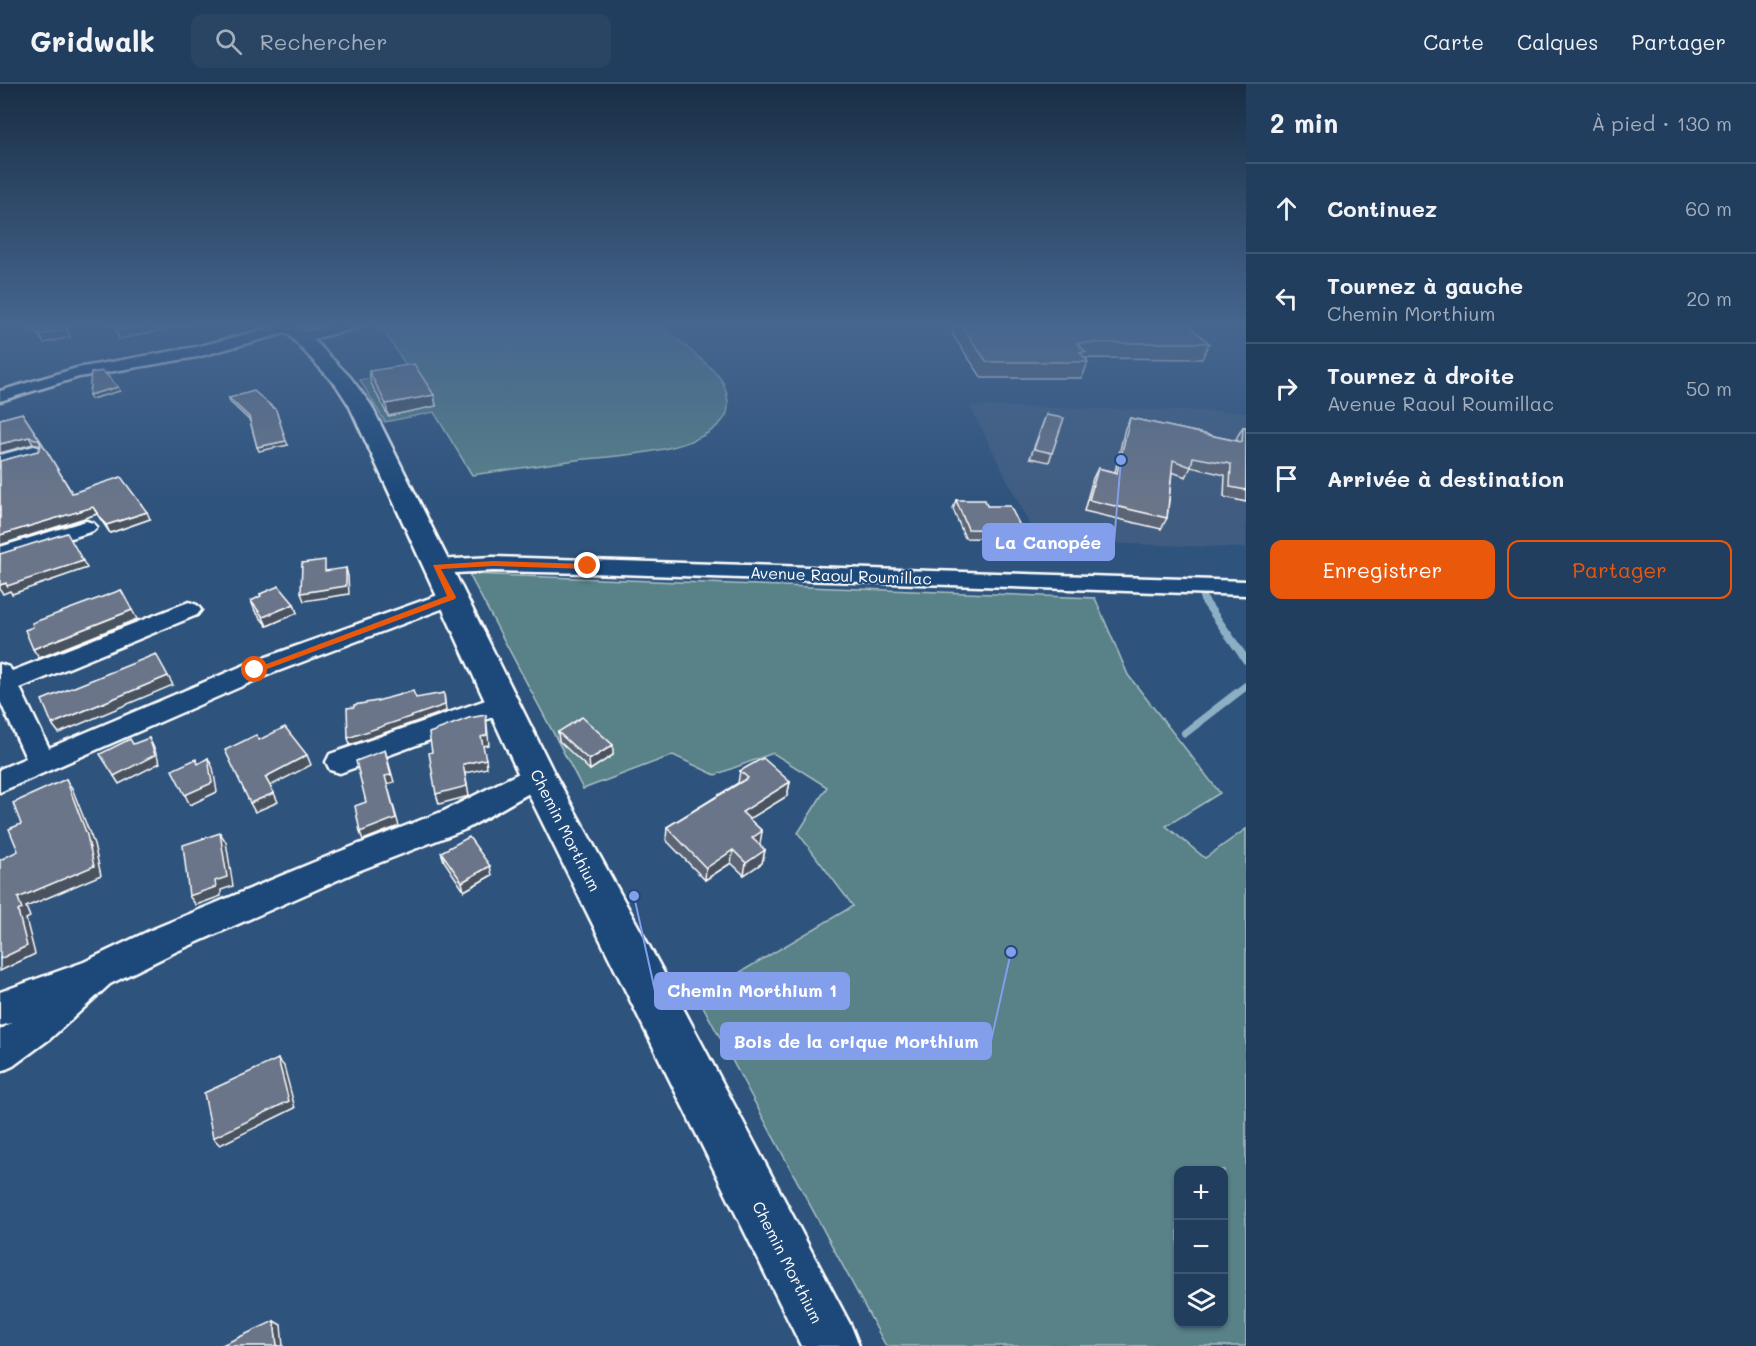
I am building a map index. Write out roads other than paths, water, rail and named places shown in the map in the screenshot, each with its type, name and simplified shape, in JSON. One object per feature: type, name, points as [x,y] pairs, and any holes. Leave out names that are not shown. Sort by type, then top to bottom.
[{"type":"street","points":[[0,396],[44,383]]},
{"type":"street","name":"Chemin Morthium","points":[[344,383],[360,405],[537,775],[831,1346]]},
{"type":"street","points":[[0,461],[34,452]]},
{"type":"street","points":[[0,554],[86,527]]},
{"type":"street","name":"Avenue Raoul Roumillac","points":[[0,782],[255,670],[444,582],[493,564],[1246,588]]},
{"type":"street","points":[[42,762],[2,678],[189,610]]},
{"type":"street","points":[[340,762],[503,703]]},
{"type":"street","points":[[1,1009],[98,972],[163,941],[347,862],[455,820],[537,775]]},
{"type":"street","points":[[0,1053],[38,1025],[98,972]]},
{"type":"waterway","points":[[1202,597],[1205,602]]},
{"type":"waterway","points":[[1204,600],[1246,660]]},
{"type":"waterway","points":[[1185,733],[1246,686]]},
{"type":"place","name":"La Canopée","points":[[1121,460]]},
{"type":"place","name":"Chemin Morthium 1","points":[[634,896]]},
{"type":"place","name":"Bois de la crique Morthium","points":[[1011,952]]}]
